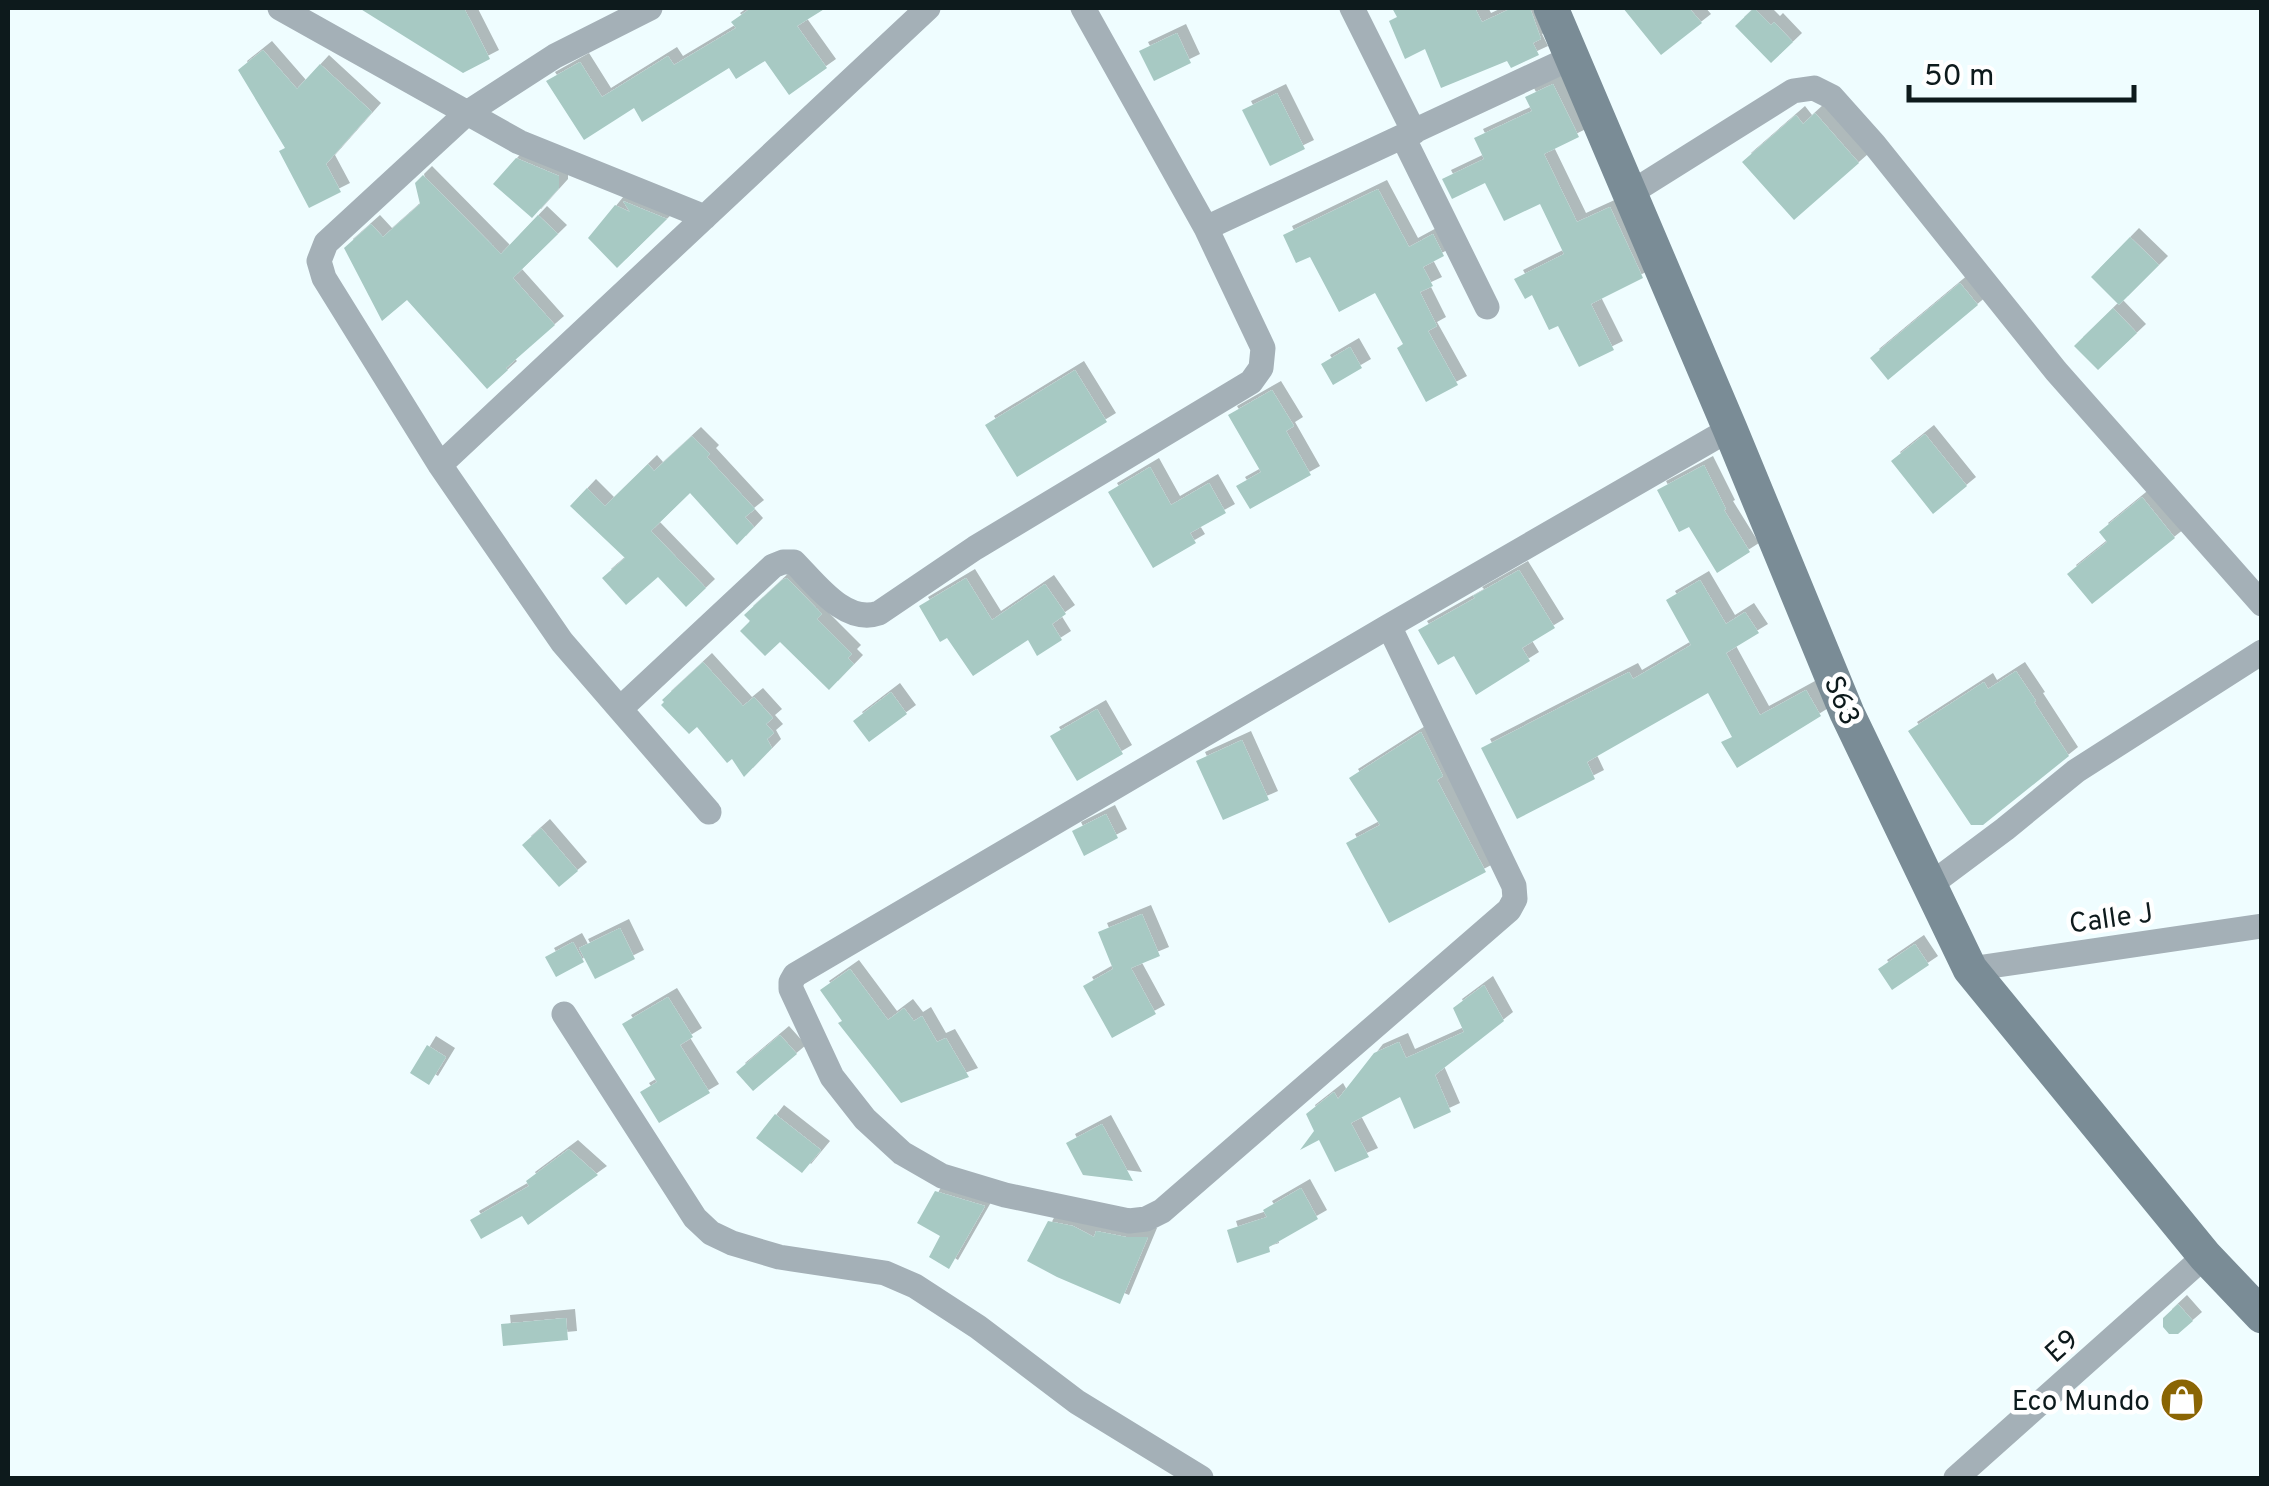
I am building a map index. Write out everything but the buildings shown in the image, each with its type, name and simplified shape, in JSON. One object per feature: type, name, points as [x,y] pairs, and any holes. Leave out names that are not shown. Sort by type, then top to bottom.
[{"type":"main road","name":"S63","points":[[1552,8],[1848,712],[1970,968],[2206,1256],[2262,1316]]},
{"type":"street","points":[[280,8],[519,142],[705,217]]},
{"type":"street","points":[[650,8],[555,56],[466,113],[326,243],[320,260],[324,278],[440,465],[562,642],[710,812]]},
{"type":"street","points":[[440,465],[928,8]]},
{"type":"street","points":[[620,709],[773,566],[794,562],[833,602],[860,616],[878,613],[975,548],[1251,382],[1262,368],[1263,348],[1206,228],[1083,8]]},
{"type":"street","points":[[1352,8],[1486,307]]},
{"type":"street","points":[[1206,228],[1573,58]]},
{"type":"street","points":[[1630,194],[1794,91],[1814,88],[1832,97],[2056,371],[2262,604]]},
{"type":"street","points":[[1389,626],[1514,886],[1509,910],[1162,1211],[1146,1218],[1129,1221],[942,1176],[902,1153],[865,1118],[832,1077],[791,988],[794,975],[1389,626],[1730,429]]},
{"type":"street","points":[[1930,885],[2076,770],[2262,652]]},
{"type":"street","name":"Calle J","points":[[1970,968],[2262,926]]},
{"type":"street","points":[[564,1014],[694,1218],[712,1233],[779,1257],[885,1274],[915,1286],[978,1327],[1078,1402],[1201,1478]]},
{"type":"street","name":"E9","points":[[1956,1478],[2206,1256]]},
{"type":"place","name":"Eco Mundo","points":[[2182,1400]]}]
